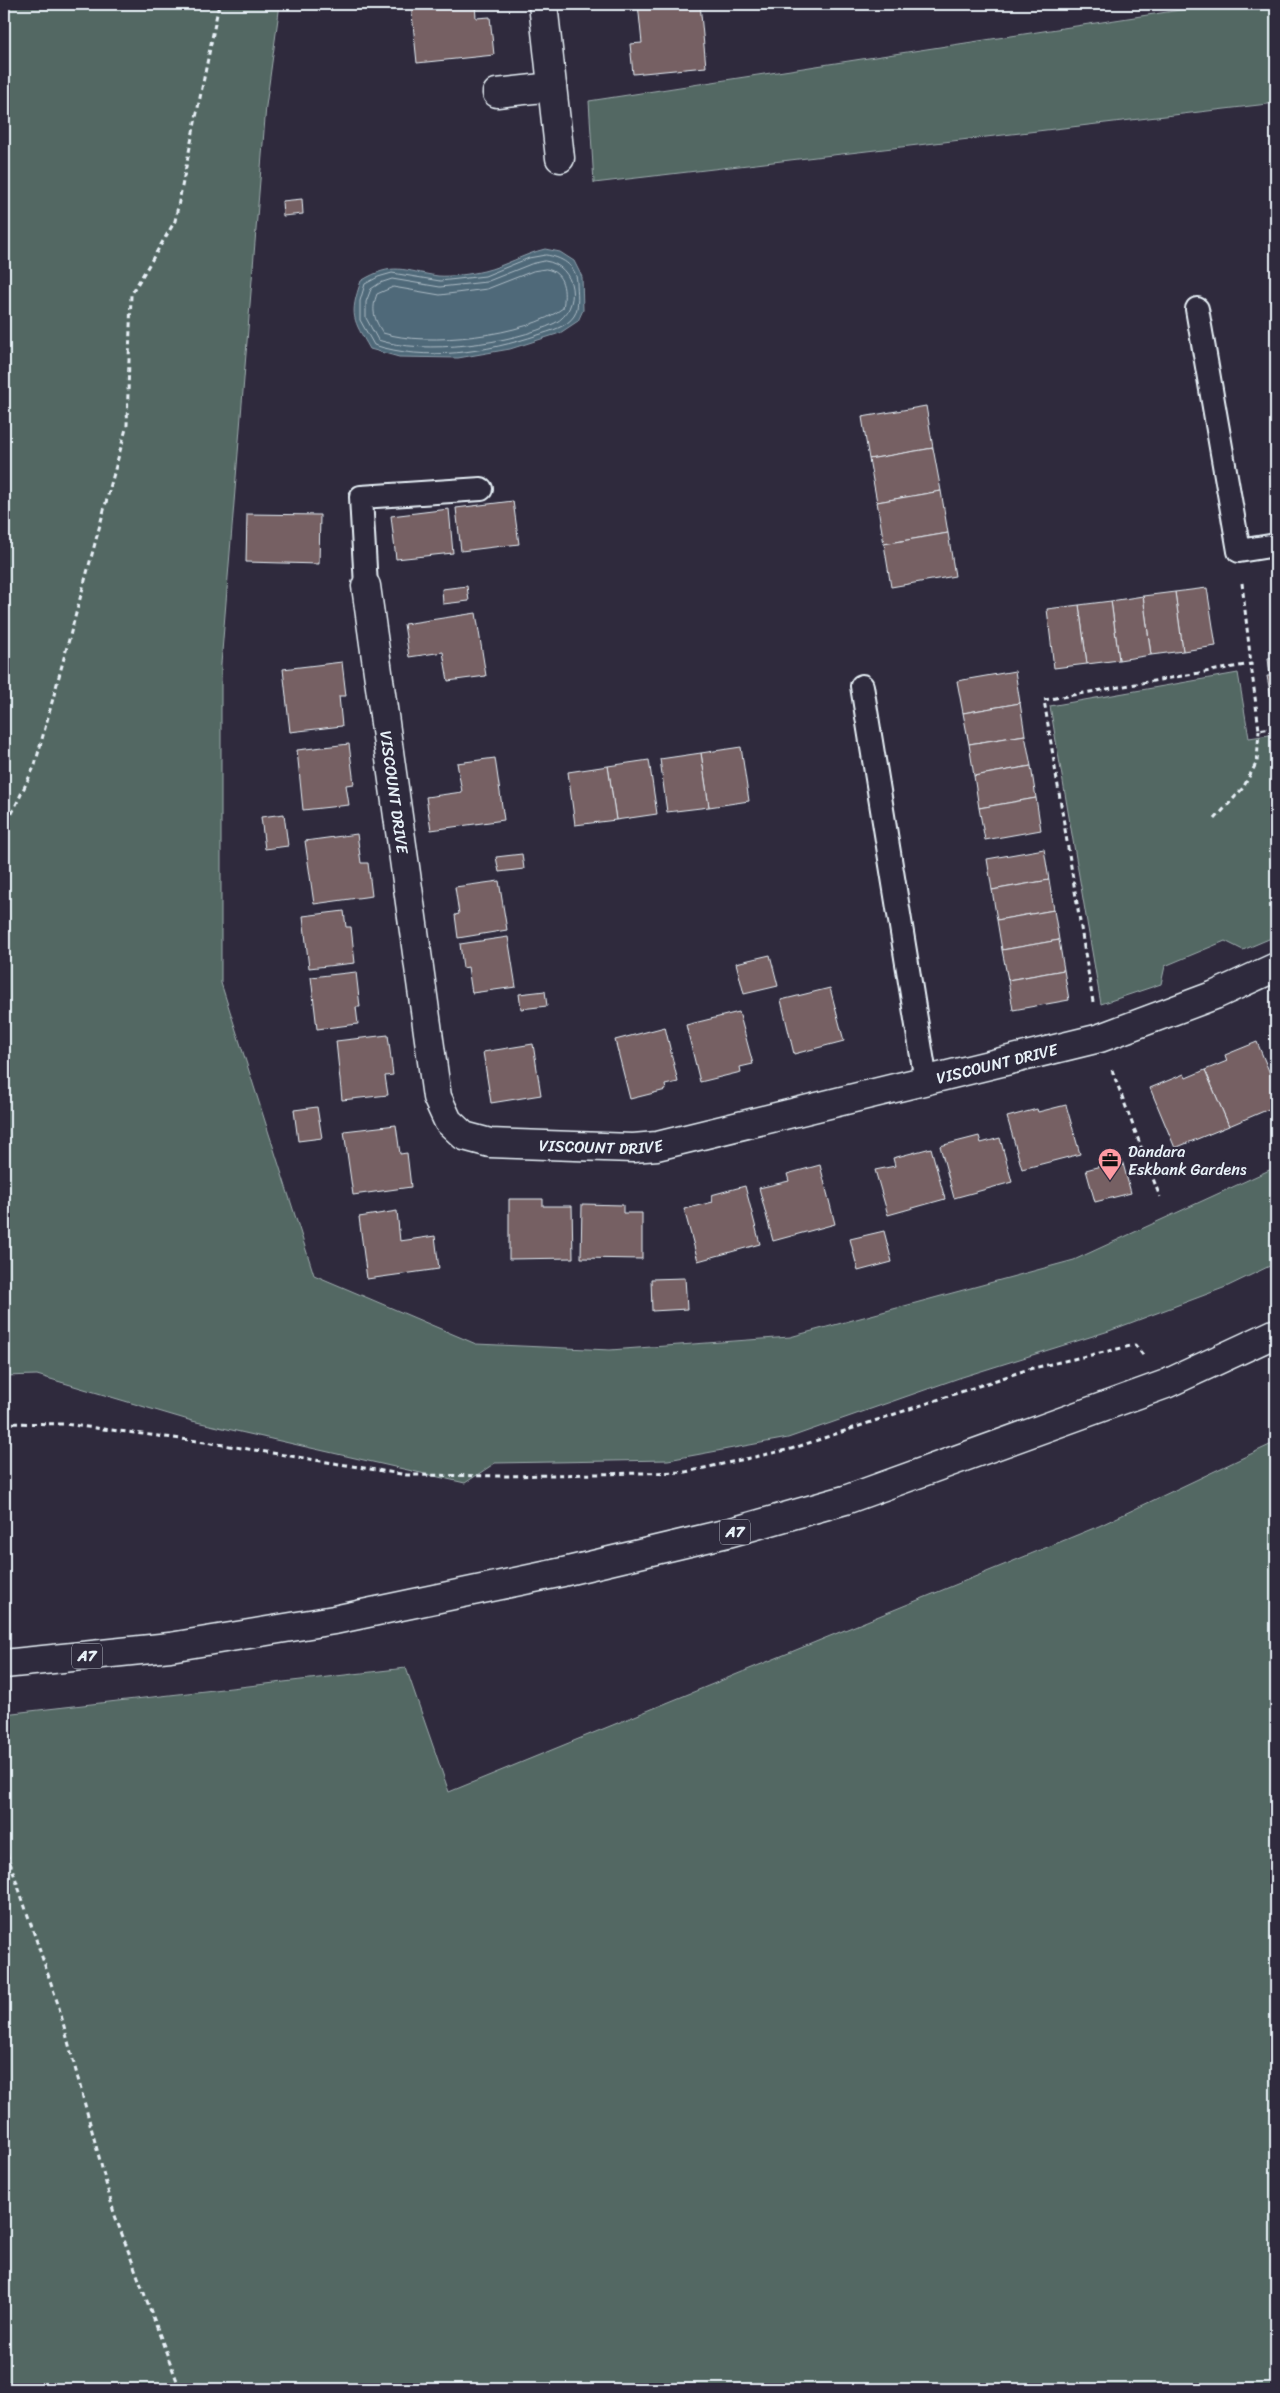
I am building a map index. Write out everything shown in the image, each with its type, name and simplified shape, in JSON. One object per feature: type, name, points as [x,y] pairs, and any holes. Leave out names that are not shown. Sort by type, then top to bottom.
[{"type":"street","points":[[543,4],[560,158]]},
{"type":"street","points":[[497,93],[552,87]]},
{"type":"street","name":"VISCOUNT DRIVE","points":[[366,586],[437,1097],[448,1121],[464,1136],[490,1143],[633,1148],[657,1146],[1100,1038],[1215,994],[1276,967]]},
{"type":"street","name":"A7","points":[[4,1664],[170,1647],[334,1620],[563,1572],[728,1534],[845,1500],[1166,1384],[1276,1334]]},
{"type":"lane","points":[[1198,309],[1239,551],[1276,545]]},
{"type":"lane","points":[[366,586],[361,497],[481,489]]},
{"type":"lane","points":[[862,686],[926,1081]]},
{"type":"path","points":[[4,830],[35,766],[126,426],[131,295],[176,221],[219,4]]},
{"type":"path","points":[[1215,819],[1243,788],[1257,762],[1260,730],[1239,551]]},
{"type":"path","points":[[1160,1197],[1100,1038],[1044,700],[1251,664]]},
{"type":"path","points":[[1260,730],[1276,727]]},
{"type":"path","points":[[4,1424],[64,1424],[168,1437],[407,1475],[506,1476],[686,1472],[791,1449],[1028,1369],[1135,1345],[1166,1384]]},
{"type":"path","points":[[4,1845],[58,2004],[114,2213],[180,2389]]},
{"type":"green space","points":[[4,4],[280,4],[266,106],[221,664],[221,983],[314,1275],[476,1344],[610,1350],[790,1337],[1074,1260],[1276,1167],[1276,1263],[1226,1287],[1109,1331],[959,1378],[788,1438],[668,1460],[495,1463],[465,1483],[192,1421],[37,1375],[4,1376]]},
{"type":"green space","points":[[1219,4],[1276,4],[1276,103],[594,183],[589,101]]},
{"type":"green space","points":[[1238,673],[1249,738],[1276,734],[1276,936],[1243,950],[1225,941],[1165,966],[1161,984],[1101,1004],[1050,706]]},
{"type":"green space","points":[[1276,1442],[1276,2389],[4,2389],[4,1714],[406,1668],[449,1792],[1099,1526]]},
{"type":"water","points":[[545,249],[560,252],[574,261],[582,277],[583,310],[578,321],[560,333],[510,349],[458,358],[399,357],[370,349],[357,324],[354,310],[361,281],[382,271],[399,269],[438,276],[467,274],[492,269]]},
{"type":"building","points":[[411,4],[475,4],[476,18],[490,17],[494,55],[417,63]]},
{"type":"building","points":[[638,4],[700,4],[706,67],[633,74],[630,44],[642,43]]},
{"type":"building","points":[[302,199],[303,214],[283,216],[282,201]]},
{"type":"building","points":[[926,406],[933,448],[869,459],[862,417]]},
{"type":"building","points":[[933,448],[941,491],[877,502],[869,459]]},
{"type":"building","points":[[941,491],[948,533],[884,544],[877,502]]},
{"type":"building","points":[[513,501],[519,544],[461,551],[456,508]]},
{"type":"building","points":[[449,509],[453,553],[396,559],[391,516]]},
{"type":"building","points":[[247,514],[320,515],[319,564],[246,562]]},
{"type":"building","points":[[948,533],[955,576],[891,587],[884,544]]},
{"type":"building","points":[[467,586],[469,601],[443,604],[442,589]]},
{"type":"building","points":[[1207,588],[1216,646],[1183,651],[1175,592]]},
{"type":"building","points":[[1175,592],[1183,651],[1151,655],[1143,596]]},
{"type":"building","points":[[1143,596],[1151,655],[1119,660],[1111,601]]},
{"type":"building","points":[[1111,601],[1119,660],[1087,664],[1079,605]]},
{"type":"building","points":[[1079,605],[1087,664],[1054,668],[1047,609]]},
{"type":"building","points":[[476,613],[486,676],[448,681],[443,652],[409,657],[404,624]]},
{"type":"building","points":[[1276,657],[1276,713],[1274,713],[1267,676],[1270,676],[1268,658]]},
{"type":"building","points":[[342,662],[346,696],[339,696],[342,726],[290,732],[283,669]]},
{"type":"building","points":[[1015,671],[1020,703],[963,713],[957,681]]},
{"type":"building","points":[[1020,703],[1025,735],[969,744],[963,713]]},
{"type":"building","points":[[1025,735],[1031,766],[974,776],[969,744]]},
{"type":"building","points":[[349,744],[354,784],[346,785],[349,805],[303,810],[297,750]]},
{"type":"building","points":[[741,747],[749,801],[709,807],[701,753]]},
{"type":"building","points":[[701,753],[709,807],[667,812],[660,759]]},
{"type":"building","points":[[495,758],[504,820],[431,830],[426,797],[462,792],[457,763]]},
{"type":"building","points":[[649,760],[657,814],[616,820],[608,766]]},
{"type":"building","points":[[608,766],[616,820],[575,825],[568,772]]},
{"type":"building","points":[[1031,766],[1036,798],[979,808],[974,776]]},
{"type":"building","points":[[1036,798],[1041,830],[985,840],[979,808]]},
{"type":"building","points":[[284,814],[288,846],[265,849],[261,817]]},
{"type":"building","points":[[357,834],[361,863],[368,863],[372,896],[314,904],[305,841]]},
{"type":"building","points":[[1044,849],[1049,880],[992,890],[987,859]]},
{"type":"building","points":[[522,854],[524,869],[499,872],[496,857]]},
{"type":"building","points":[[1049,880],[1054,910],[997,920],[992,890]]},
{"type":"building","points":[[499,881],[507,930],[458,938],[455,915],[459,914],[455,887]]},
{"type":"building","points":[[1054,910],[1059,940],[1002,950],[997,920]]},
{"type":"building","points":[[344,911],[346,927],[351,927],[355,963],[309,968],[303,916]]},
{"type":"building","points":[[508,937],[516,987],[472,993],[468,967],[463,968],[460,944]]},
{"type":"building","points":[[1059,940],[1064,970],[1008,980],[1002,950]]},
{"type":"building","points":[[770,955],[778,986],[744,994],[736,963]]},
{"type":"building","points":[[1064,970],[1069,1000],[1013,1010],[1008,980]]},
{"type":"building","points":[[356,972],[360,1007],[356,1007],[358,1024],[317,1029],[311,977]]},
{"type":"building","points":[[830,988],[844,1041],[794,1054],[781,1000]]},
{"type":"building","points":[[545,991],[547,1006],[521,1009],[519,994]]},
{"type":"building","points":[[739,1012],[753,1064],[740,1067],[741,1072],[700,1082],[686,1025]]},
{"type":"building","points":[[665,1027],[678,1082],[665,1085],[666,1090],[630,1099],[615,1040]]},
{"type":"building","points":[[388,1035],[393,1075],[385,1076],[388,1095],[342,1100],[336,1041]]},
{"type":"building","points":[[1257,1042],[1276,1088],[1276,1106],[1229,1126],[1205,1070],[1227,1061],[1225,1055]]},
{"type":"building","points":[[533,1044],[541,1095],[491,1103],[483,1052]]},
{"type":"building","points":[[1205,1070],[1229,1126],[1175,1148],[1150,1088],[1184,1074],[1186,1078]]},
{"type":"building","points":[[1066,1105],[1080,1154],[1022,1169],[1007,1117],[1037,1109],[1038,1112]]},
{"type":"building","points":[[317,1107],[322,1138],[298,1141],[294,1110]]},
{"type":"building","points":[[396,1125],[400,1154],[407,1153],[411,1187],[353,1195],[344,1131]]},
{"type":"building","points":[[979,1136],[981,1143],[1000,1138],[1012,1182],[954,1198],[940,1146]]},
{"type":"building","points":[[931,1148],[945,1199],[888,1215],[875,1170],[895,1166],[893,1158]]},
{"type":"building","points":[[1122,1160],[1131,1193],[1095,1202],[1086,1170]]},
{"type":"building","points":[[820,1165],[835,1224],[773,1241],[759,1188],[789,1181],[787,1174]]},
{"type":"building","points":[[745,1186],[760,1244],[698,1261],[684,1209],[713,1202],[711,1195]]},
{"type":"building","points":[[509,1199],[543,1199],[543,1206],[572,1206],[573,1258],[509,1259]]},
{"type":"building","points":[[582,1204],[623,1205],[623,1213],[642,1213],[642,1259],[581,1258]]},
{"type":"building","points":[[397,1211],[400,1241],[435,1236],[439,1269],[367,1279],[359,1217]]},
{"type":"building","points":[[884,1231],[892,1262],[858,1271],[850,1239]]},
{"type":"building","points":[[685,1278],[687,1309],[652,1311],[651,1279]]},
{"type":"place","name":"Dandara Eskbank Gardens","points":[[1110,1181]]}]
